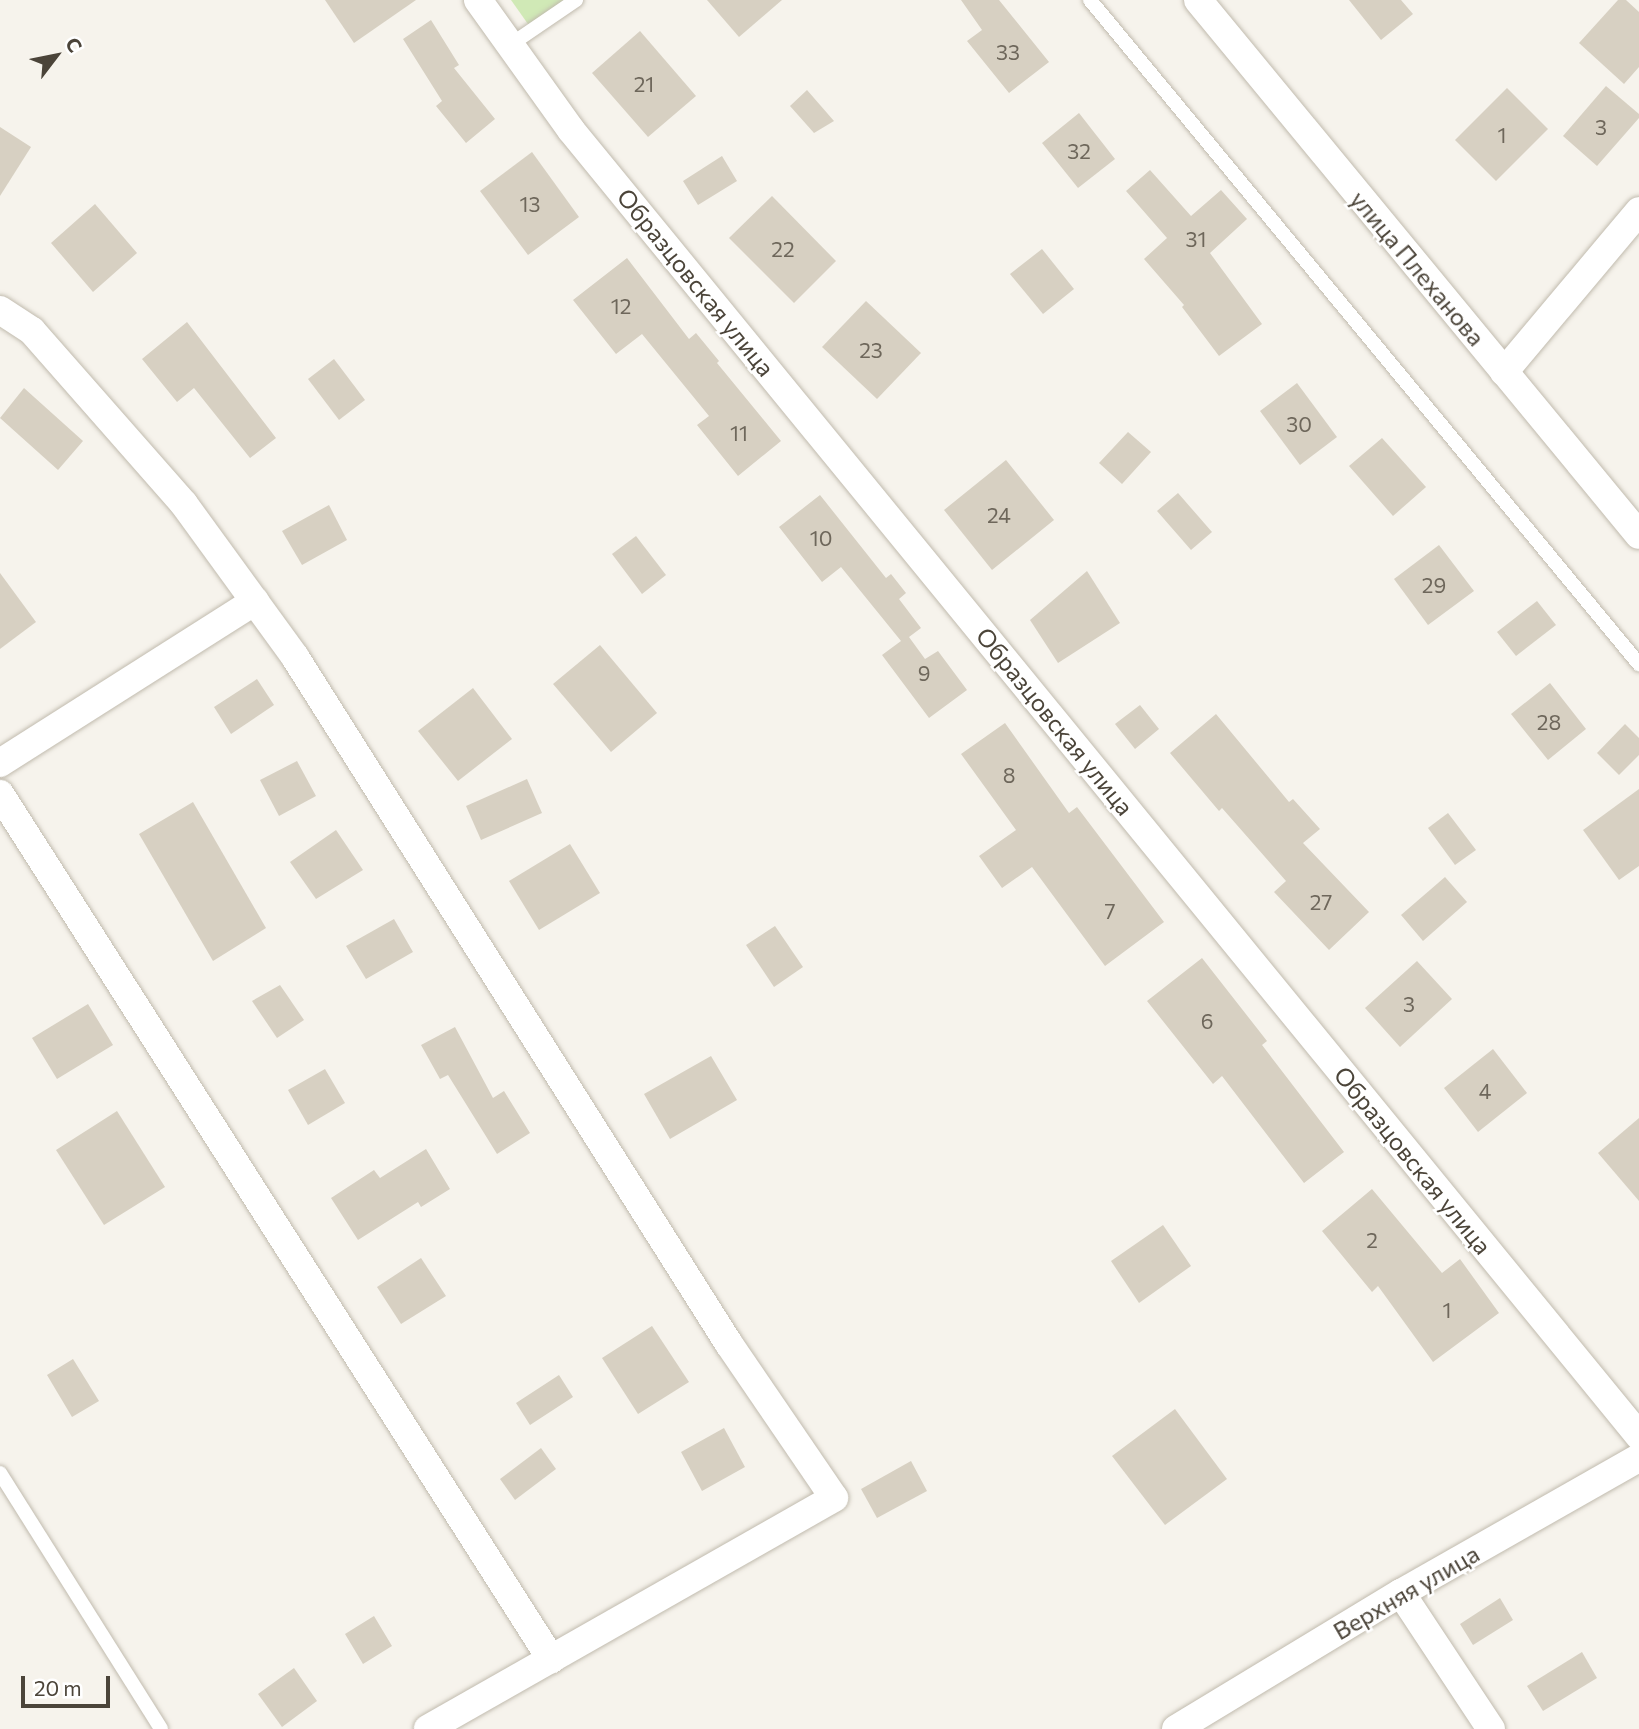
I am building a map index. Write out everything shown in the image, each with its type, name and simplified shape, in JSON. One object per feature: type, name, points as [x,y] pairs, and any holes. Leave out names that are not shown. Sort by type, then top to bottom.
[{"type":"street","name":"Образцовская улица","points":[[478,0],[571,130],[1639,1436]]},
{"type":"street","name":"улица Плеханова","points":[[1198,0],[1639,535]]},
{"type":"street","points":[[1504,372],[1639,211]]},
{"type":"street","points":[[0,310],[32,331],[184,504],[255,601],[302,668],[729,1344],[834,1498],[428,1729]]},
{"type":"street","points":[[0,762],[255,601]]},
{"type":"street","points":[[0,794],[551,1659]]},
{"type":"street","name":"Верхняя улица","points":[[1176,1729],[1401,1593],[1639,1458]]},
{"type":"street","points":[[1401,1593],[1491,1729]]},
{"type":"lane","points":[[510,45],[576,0]]},
{"type":"lane","points":[[1090,0],[1639,664]]},
{"type":"lane","points":[[0,1472],[161,1729]]},
{"type":"green space","points":[[511,0],[583,0],[535,34]]},
{"type":"building","points":[[325,0],[416,0],[354,43]]},
{"type":"building","points":[[707,0],[782,0],[739,37]]},
{"type":"building","points":[[961,0],[999,0],[1049,62],[1009,93],[967,41],[982,30]]},
{"type":"building","points":[[1349,0],[1401,0],[1413,14],[1381,40]]},
{"type":"building","points":[[1618,0],[1626,0],[1639,12],[1639,67],[1624,84],[1579,43]]},
{"type":"building","points":[[431,20],[459,65],[454,68],[495,119],[466,143],[436,106],[442,101],[403,39]]},
{"type":"building","points":[[640,31],[696,96],[648,137],[592,73]]},
{"type":"building","points":[[1606,86],[1639,114],[1639,118],[1597,166],[1563,136]]},
{"type":"building","points":[[1507,88],[1548,129],[1496,181],[1455,140]]},
{"type":"building","points":[[807,90],[834,121],[814,133],[790,106]]},
{"type":"building","points":[[1079,113],[1115,159],[1078,188],[1042,143]]},
{"type":"building","points":[[0,127],[31,147],[0,196]]},
{"type":"building","points":[[532,152],[579,217],[528,255],[480,191]]},
{"type":"building","points":[[722,156],[737,181],[698,205],[683,181]]},
{"type":"building","points":[[1150,170],[1191,216],[1221,190],[1247,219],[1210,253],[1262,324],[1219,356],[1182,307],[1184,305],[1144,259],[1167,238],[1126,191]]},
{"type":"building","points":[[772,196],[836,261],[794,303],[729,238]]},
{"type":"building","points":[[95,204],[137,253],[93,292],[51,243]]},
{"type":"building","points":[[1042,249],[1074,289],[1043,314],[1010,274]]},
{"type":"building","points":[[627,258],[689,339],[696,333],[781,441],[738,476],[697,425],[709,416],[642,334],[616,354],[573,300]]},
{"type":"building","points":[[866,301],[921,353],[877,399],[822,347]]},
{"type":"building","points":[[187,322],[276,438],[250,458],[194,388],[177,402],[142,359]]},
{"type":"building","points":[[334,359],[365,400],[339,420],[308,379]]},
{"type":"building","points":[[1297,383],[1337,437],[1300,465],[1260,411]]},
{"type":"building","points":[[24,388],[83,441],[58,470],[0,418]]},
{"type":"building","points":[[1128,432],[1151,452],[1122,484],[1099,463]]},
{"type":"building","points":[[1382,438],[1426,487],[1393,516],[1349,466]]},
{"type":"building","points":[[1006,460],[1054,520],[992,570],[944,510]]},
{"type":"building","points":[[1178,493],[1212,532],[1191,550],[1157,511]]},
{"type":"building","points":[[820,495],[886,578],[891,574],[906,593],[899,599],[921,628],[909,637],[925,659],[938,651],[967,690],[929,718],[882,655],[901,641],[841,567],[822,582],[779,527]]},
{"type":"building","points":[[329,505],[347,540],[302,565],[282,531]]},
{"type":"building","points":[[636,536],[666,575],[642,594],[612,554]]},
{"type":"building","points":[[1439,545],[1474,591],[1428,625],[1394,579]]},
{"type":"building","points":[[1087,571],[1120,623],[1058,663],[1030,620]]},
{"type":"building","points":[[0,573],[36,622],[0,649]]},
{"type":"building","points":[[1537,601],[1556,625],[1516,656],[1497,632]]},
{"type":"building","points":[[600,645],[657,713],[611,752],[553,684]]},
{"type":"building","points":[[257,679],[274,705],[231,734],[214,707]]},
{"type":"building","points":[[1550,683],[1586,729],[1548,760],[1511,714]]},
{"type":"building","points":[[473,688],[512,739],[458,781],[418,731]]},
{"type":"building","points":[[1140,705],[1159,729],[1135,749],[1115,724]]},
{"type":"building","points":[[1216,714],[1289,802],[1293,799],[1320,829],[1303,843],[1369,912],[1329,950],[1274,892],[1286,881],[1222,808],[1219,811],[1170,753]]},
{"type":"building","points":[[1005,723],[1069,813],[1077,807],[1164,922],[1105,966],[1032,867],[1002,888],[979,856],[1016,830],[961,754]]},
{"type":"building","points":[[1625,724],[1639,738],[1639,755],[1619,775],[1597,753]]},
{"type":"building","points":[[297,761],[316,796],[279,816],[260,780]]},
{"type":"building","points":[[527,779],[542,813],[481,840],[466,806]]},
{"type":"building","points":[[1639,789],[1639,866],[1619,880],[1583,830]]},
{"type":"building","points":[[193,802],[266,928],[213,961],[139,834]]},
{"type":"building","points":[[1448,813],[1476,850],[1455,865],[1428,828]]},
{"type":"building","points":[[336,830],[363,870],[316,899],[290,862]]},
{"type":"building","points":[[570,844],[600,893],[539,930],[509,881]]},
{"type":"building","points":[[1445,877],[1467,902],[1423,941],[1401,915]]},
{"type":"building","points":[[394,919],[413,952],[366,979],[346,946]]},
{"type":"building","points":[[775,926],[803,967],[774,987],[746,945]]},
{"type":"building","points":[[1202,958],[1267,1041],[1262,1045],[1344,1152],[1304,1183],[1222,1076],[1213,1084],[1147,1001]]},
{"type":"building","points":[[1417,961],[1452,999],[1400,1047],[1365,1008]]},
{"type":"building","points":[[280,985],[304,1020],[277,1038],[252,1001]]},
{"type":"building","points":[[88,1004],[113,1045],[57,1079],[32,1038]]},
{"type":"building","points":[[455,1027],[493,1098],[504,1091],[530,1133],[497,1154],[448,1075],[440,1079],[421,1045]]},
{"type":"building","points":[[1493,1049],[1527,1093],[1478,1132],[1444,1088]]},
{"type":"building","points":[[711,1056],[737,1100],[670,1139],[644,1094]]},
{"type":"building","points":[[325,1069],[345,1103],[308,1125],[288,1090]]},
{"type":"building","points":[[117,1111],[165,1187],[104,1225],[56,1150]]},
{"type":"building","points":[[1639,1118],[1639,1201],[1598,1153]]},
{"type":"building","points":[[426,1149],[450,1189],[421,1207],[418,1202],[358,1240],[331,1198],[374,1170],[380,1178]]},
{"type":"building","points":[[1372,1189],[1442,1273],[1460,1259],[1499,1313],[1433,1362],[1378,1286],[1372,1292],[1322,1231]]},
{"type":"building","points":[[1163,1225],[1191,1266],[1139,1303],[1111,1261]]},
{"type":"building","points":[[421,1258],[446,1296],[401,1324],[377,1287]]},
{"type":"building","points":[[652,1326],[689,1382],[638,1414],[602,1358]]},
{"type":"building","points":[[73,1359],[99,1401],[72,1417],[47,1375]]},
{"type":"building","points":[[559,1375],[573,1397],[530,1425],[516,1403]]},
{"type":"building","points":[[1175,1409],[1227,1479],[1165,1525],[1112,1456]]},
{"type":"building","points":[[724,1428],[745,1467],[702,1491],[681,1452]]},
{"type":"building","points":[[541,1448],[556,1469],[515,1500],[500,1479]]},
{"type":"building","points":[[911,1461],[927,1491],[877,1518],[861,1489]]},
{"type":"building","points":[[1500,1598],[1513,1620],[1473,1645],[1460,1624]]},
{"type":"building","points":[[374,1616],[392,1646],[363,1664],[345,1634]]},
{"type":"building","points":[[1582,1652],[1597,1678],[1543,1711],[1527,1686]]},
{"type":"building","points":[[294,1668],[317,1701],[282,1727],[258,1694]]}]
